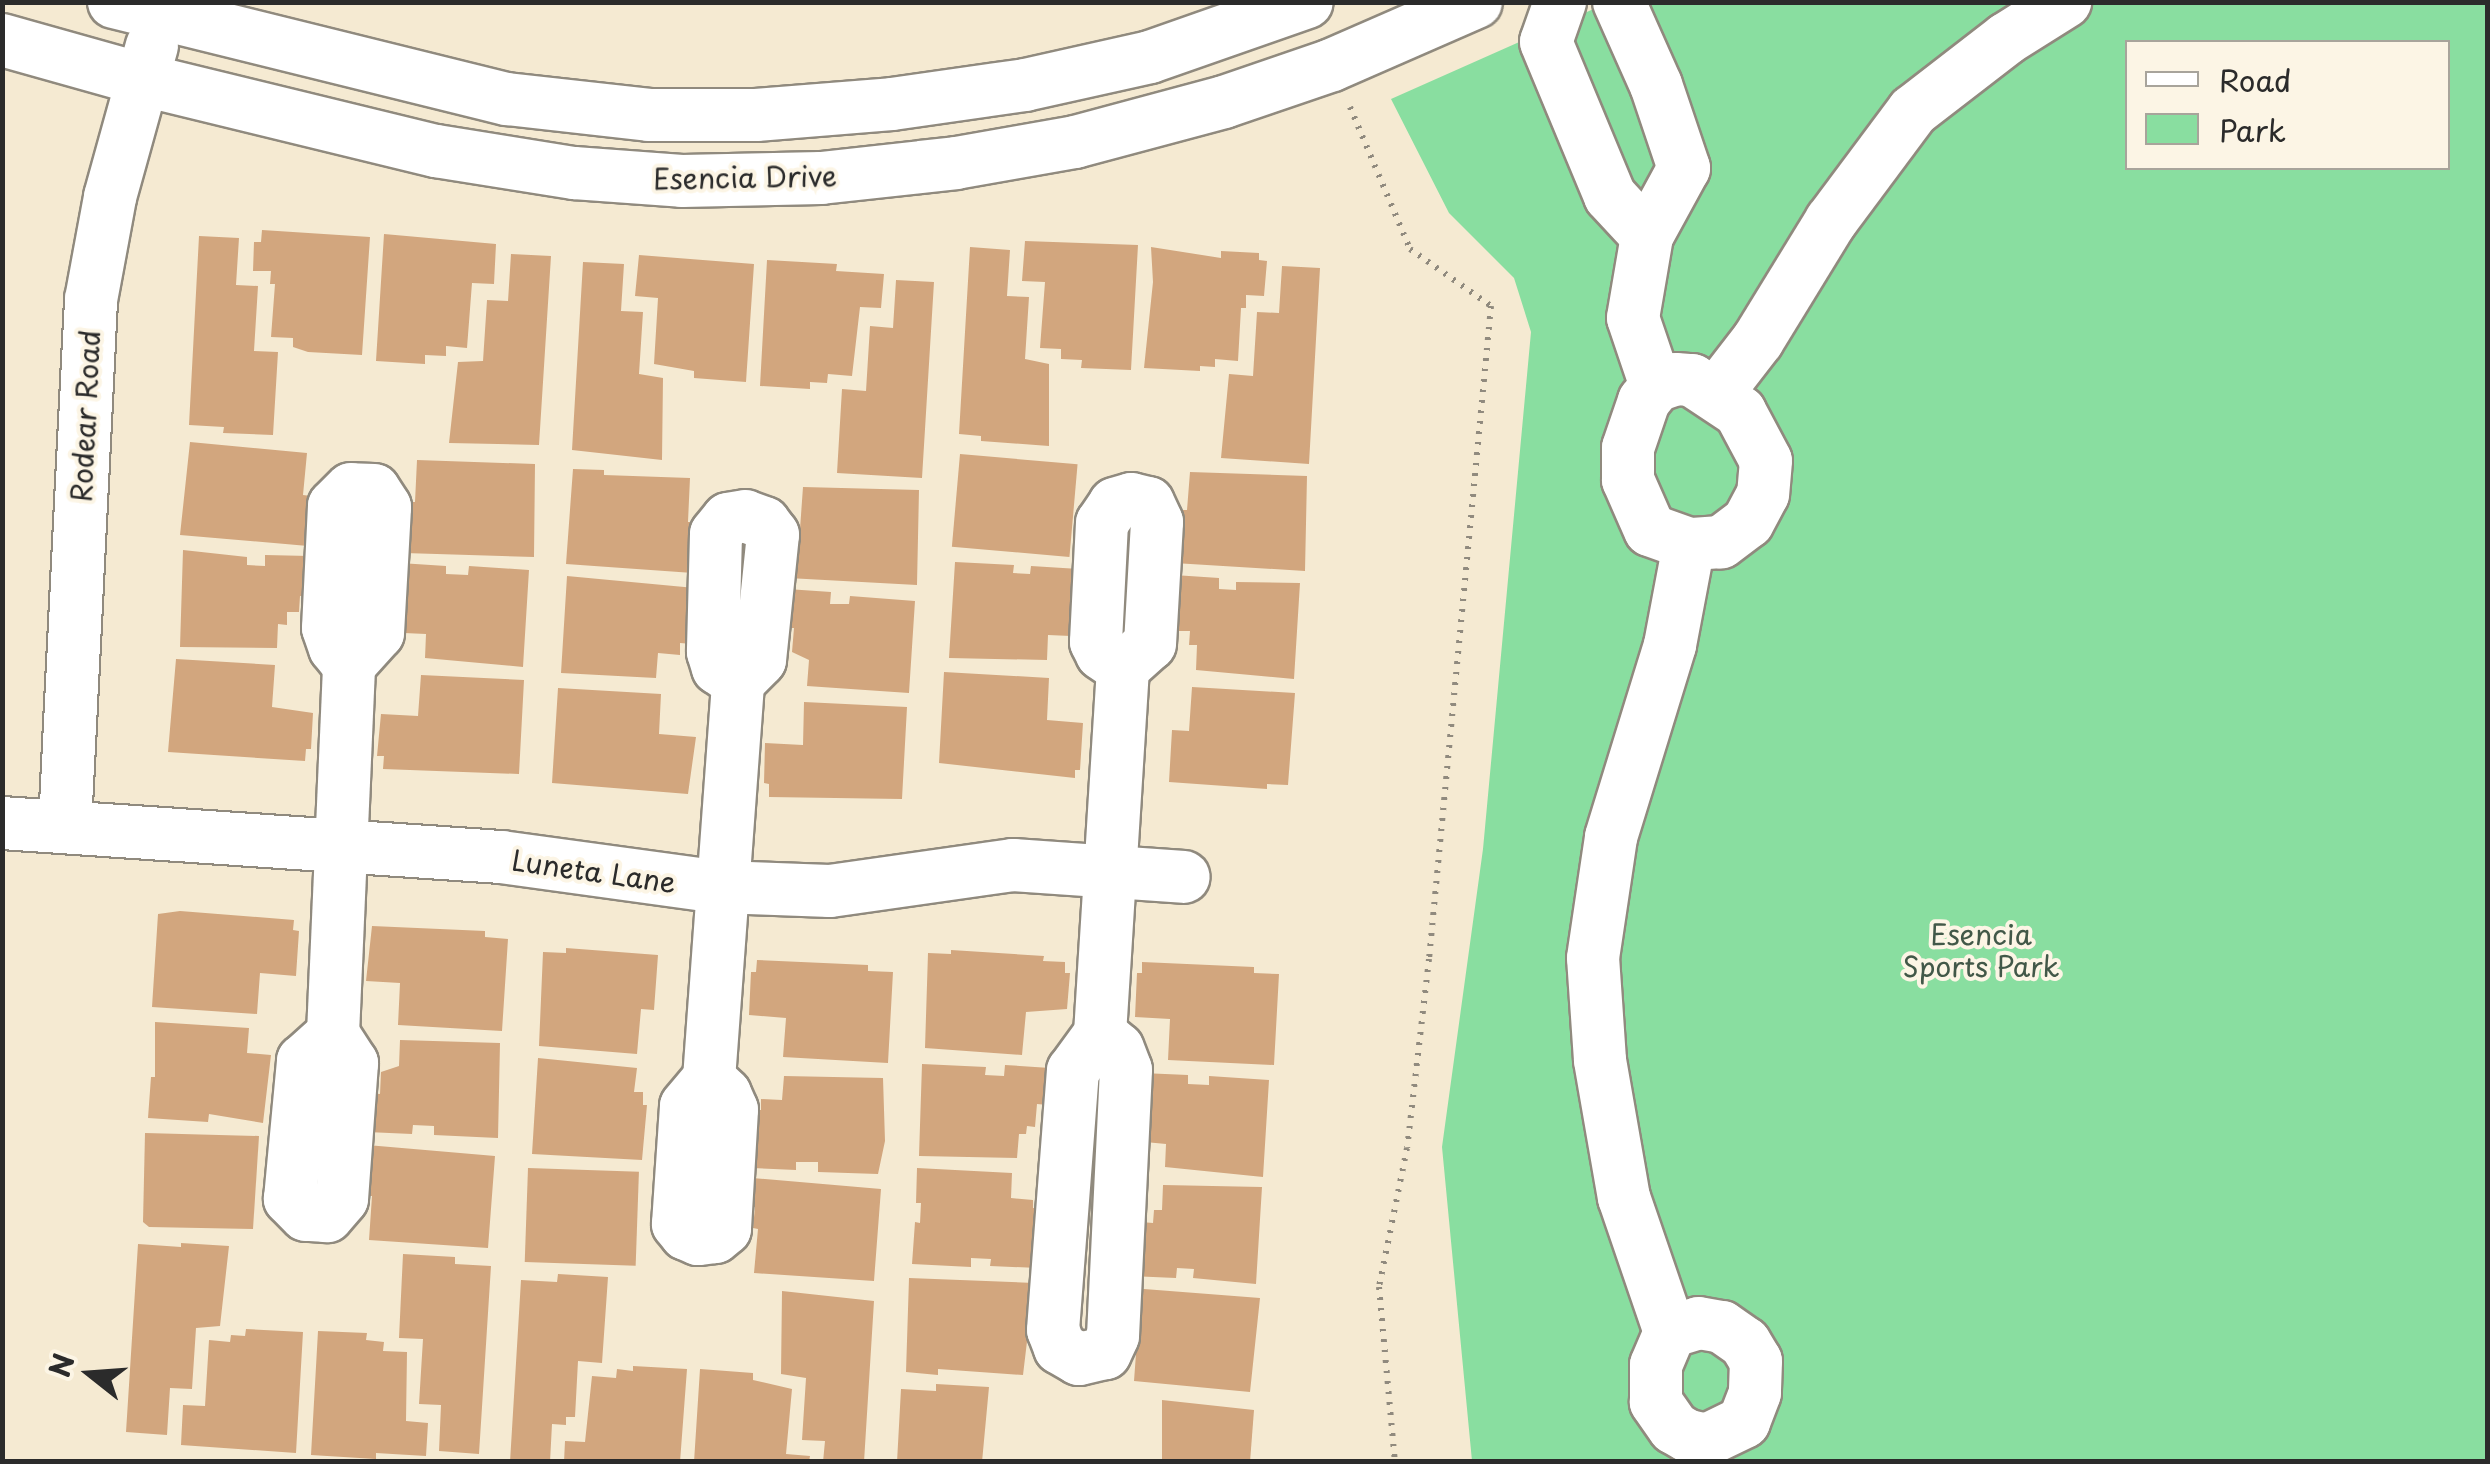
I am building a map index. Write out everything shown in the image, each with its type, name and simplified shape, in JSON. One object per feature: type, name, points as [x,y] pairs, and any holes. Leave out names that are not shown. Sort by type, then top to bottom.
[{"type":"street","points":[[137,9],[506,99],[649,116],[756,115],[892,104],[1025,85],[1150,58],[1307,2]]},
{"type":"street","name":"Esencia Drive","points":[[2,40],[144,80],[436,151],[574,174],[702,181],[821,178],[956,164],[1075,142],[1224,102],[1332,64],[1476,2]]},
{"type":"street","points":[[1560,2],[1546,42],[1610,196],[1647,236]]},
{"type":"street","points":[[1619,2],[1656,85],[1684,168],[1647,236],[1633,318],[1656,386]]},
{"type":"street","points":[[1717,393],[1758,340],[1831,221],[1913,111],[2006,39],[2064,2]]},
{"type":"street","name":"Rodear Road","points":[[65,825],[91,300],[110,198],[144,80],[137,9]]},
{"type":"street","points":[[1676,379],[1692,380],[1717,393],[1740,412],[1755,434],[1766,461],[1763,494],[1748,522],[1721,542],[1689,544],[1650,530],[1628,480],[1628,448],[1636,420],[1656,386],[1676,379]]},
{"type":"street","points":[[1670,1332],[1624,1198],[1600,1060],[1593,958],[1611,838],[1670,645],[1689,544]]},
{"type":"street","points":[[333,1034],[349,665]]},
{"type":"street","points":[[1100,1034],[1118,1050],[1126,1070],[1112,1336],[1105,1352],[1079,1359],[1060,1348],[1053,1330],[1073,1071],[1100,1034],[1123,668]]},
{"type":"street","points":[[710,1080],[720,888],[738,682]]},
{"type":"street","name":"Luneta Lane","points":[[2,823],[540,860],[720,888],[830,891],[1013,865],[1184,877]]},
{"type":"street","points":[[1066,1170],[1121,1174]]},
{"type":"path","points":[[1332,64],[1410,249],[1491,306],[1429,959],[1407,1148],[1379,1287],[1395,1462]]},
{"type":"green space","name":"Esencia Sports Park","points":[[1607,3],[2487,3],[2487,1461],[1472,1461],[1442,1147],[1483,849],[1531,332],[1514,278],[1449,213],[1391,99]]},
{"type":"building","points":[[262,230],[370,237],[362,355],[308,352],[293,347],[293,338],[271,337],[275,284],[270,284],[271,271],[253,271],[254,242],[261,242]]},
{"type":"building","points":[[384,234],[496,244],[494,284],[472,283],[467,348],[446,346],[446,356],[425,355],[425,364],[376,361]]},
{"type":"building","points":[[199,236],[239,238],[236,285],[258,286],[254,351],[278,352],[273,435],[223,433],[224,427],[189,425]]},
{"type":"building","points":[[1025,241],[1138,245],[1131,370],[1081,368],[1082,360],[1061,359],[1061,349],[1040,348],[1045,282],[1022,281]]},
{"type":"building","points":[[970,247],[1010,250],[1007,296],[1029,297],[1025,359],[1049,364],[1049,446],[981,441],[981,436],[959,434]]},
{"type":"building","points":[[1151,247],[1221,258],[1221,251],[1259,253],[1259,260],[1267,261],[1264,296],[1246,295],[1246,308],[1241,308],[1238,361],[1215,359],[1215,367],[1200,366],[1200,371],[1144,368],[1153,282]]},
{"type":"building","points":[[511,254],[551,256],[539,445],[449,443],[458,362],[483,361],[487,300],[508,301]]},
{"type":"building","points":[[639,255],[754,264],[746,382],[694,378],[694,371],[654,364],[658,298],[635,296]]},
{"type":"building","points":[[767,260],[837,264],[836,271],[884,274],[881,308],[860,307],[852,376],[828,374],[827,383],[810,382],[810,389],[760,386]]},
{"type":"building","points":[[583,262],[624,264],[621,311],[643,312],[639,374],[663,378],[662,460],[572,450]]},
{"type":"building","points":[[1282,266],[1320,268],[1309,464],[1221,458],[1229,374],[1253,376],[1257,312],[1279,313]]},
{"type":"building","points":[[896,280],[934,282],[922,478],[837,473],[842,389],[866,391],[870,326],[893,328]]},
{"type":"building","points":[[190,442],[307,453],[303,495],[311,496],[308,546],[180,535]]},
{"type":"building","points":[[960,454],[1078,464],[1069,557],[952,547]]},
{"type":"building","points":[[417,460],[535,464],[534,557],[404,553],[411,502],[415,502]]},
{"type":"building","points":[[573,469],[604,470],[604,475],[690,478],[688,522],[696,522],[693,573],[566,564]]},
{"type":"building","points":[[1190,472],[1307,476],[1305,571],[1174,563],[1181,510],[1187,510]]},
{"type":"building","points":[[803,487],[919,490],[917,585],[788,578],[796,529],[800,529]]},
{"type":"building","points":[[183,550],[247,557],[247,565],[265,566],[265,555],[309,556],[308,596],[300,596],[299,612],[287,612],[287,625],[278,624],[277,648],[180,647]]},
{"type":"building","points":[[955,562],[1014,565],[1013,573],[1030,574],[1031,566],[1079,569],[1071,636],[1048,635],[1047,660],[949,658]]},
{"type":"building","points":[[400,563],[446,566],[446,574],[468,575],[469,566],[529,570],[523,667],[425,658],[426,634],[404,633]]},
{"type":"building","points":[[1174,575],[1219,578],[1219,589],[1236,590],[1236,582],[1300,583],[1294,679],[1196,670],[1197,645],[1189,645],[1190,631],[1177,631],[1178,614],[1171,613]]},
{"type":"building","points":[[567,576],[695,588],[692,644],[680,643],[680,655],[658,653],[656,678],[561,673]]},
{"type":"building","points":[[787,589],[831,592],[830,604],[849,604],[850,596],[915,601],[909,693],[807,686],[809,660],[792,652],[794,628],[785,628]]},
{"type":"building","points":[[176,659],[275,665],[272,707],[313,713],[311,749],[306,749],[305,761],[168,752]]},
{"type":"building","points":[[944,672],[1049,678],[1047,720],[1083,723],[1080,770],[1075,770],[1075,778],[939,763]]},
{"type":"building","points":[[421,675],[524,680],[519,774],[383,769],[384,756],[377,756],[381,714],[418,716]]},
{"type":"building","points":[[1192,687],[1295,693],[1288,785],[1267,784],[1267,789],[1169,782],[1172,730],[1189,731]]},
{"type":"building","points":[[558,688],[661,694],[659,734],[696,737],[688,794],[552,783]]},
{"type":"building","points":[[804,702],[907,707],[902,799],[769,797],[769,784],[764,783],[765,743],[803,745]]},
{"type":"building","points":[[180,911],[294,920],[293,930],[299,931],[296,976],[260,973],[257,1014],[152,1007],[158,914]]},
{"type":"building","points":[[372,926],[485,931],[485,937],[508,939],[502,1031],[398,1025],[400,983],[366,981]]},
{"type":"building","points":[[566,948],[658,955],[654,1010],[641,1009],[637,1054],[539,1046],[543,952],[566,953]]},
{"type":"building","points":[[951,950],[1044,956],[1043,961],[1065,962],[1065,973],[1070,973],[1067,1009],[1026,1012],[1022,1055],[925,1048],[928,953],[951,954]]},
{"type":"building","points":[[757,960],[868,965],[868,971],[893,972],[888,1063],[783,1057],[786,1018],[749,1015],[751,972],[756,972]]},
{"type":"building","points":[[1142,962],[1254,967],[1254,973],[1279,974],[1274,1065],[1168,1060],[1170,1019],[1135,1017],[1137,973],[1142,973]]},
{"type":"building","points":[[155,1022],[249,1028],[247,1053],[271,1055],[263,1123],[209,1114],[208,1122],[148,1118],[151,1077],[155,1077]]},
{"type":"building","points":[[400,1040],[500,1043],[498,1138],[434,1135],[434,1126],[413,1125],[412,1134],[367,1132],[370,1093],[380,1094],[381,1072],[399,1066]]},
{"type":"building","points":[[538,1058],[637,1068],[634,1092],[643,1092],[643,1105],[647,1105],[642,1160],[532,1154]]},
{"type":"building","points":[[922,1064],[986,1067],[985,1075],[1004,1076],[1005,1065],[1050,1068],[1048,1105],[1037,1104],[1035,1127],[1027,1126],[1026,1134],[1019,1134],[1017,1158],[919,1156]]},
{"type":"building","points":[[1142,1073],[1188,1075],[1188,1084],[1209,1085],[1209,1076],[1269,1080],[1263,1177],[1165,1167],[1166,1144],[1145,1142]]},
{"type":"building","points":[[784,1076],[883,1078],[885,1141],[878,1174],[818,1172],[818,1162],[796,1162],[796,1170],[752,1168],[757,1110],[761,1110],[761,1099],[782,1100]]},
{"type":"building","points":[[145,1133],[259,1136],[253,1229],[149,1227],[143,1222]]},
{"type":"building","points":[[367,1145],[495,1156],[488,1248],[369,1240],[372,1196],[368,1196]]},
{"type":"building","points":[[528,1168],[639,1172],[636,1266],[525,1262]]},
{"type":"building","points":[[917,1168],[1012,1173],[1011,1198],[1033,1200],[1033,1208],[1042,1209],[1038,1268],[990,1266],[991,1259],[971,1258],[971,1267],[912,1264],[915,1222],[920,1223]]},
{"type":"building","points":[[752,1178],[881,1189],[874,1281],[754,1273],[758,1229],[753,1228],[755,1207],[750,1207]]},
{"type":"building","points":[[1163,1185],[1262,1187],[1256,1284],[1193,1278],[1194,1269],[1177,1268],[1176,1278],[1130,1276],[1141,1222],[1153,1223],[1154,1210],[1162,1210]]},
{"type":"building","points":[[181,1243],[229,1246],[220,1326],[196,1328],[192,1389],[170,1388],[167,1435],[126,1432],[138,1244],[181,1247]]},
{"type":"building","points":[[403,1254],[455,1257],[455,1264],[491,1266],[479,1454],[439,1451],[441,1405],[419,1404],[423,1339],[399,1338]]},
{"type":"building","points":[[558,1274],[608,1277],[602,1363],[578,1361],[575,1417],[566,1417],[566,1425],[552,1424],[550,1462],[510,1462],[521,1280],[557,1282]]},
{"type":"building","points":[[909,1278],[1034,1283],[1023,1375],[938,1369],[938,1375],[906,1372]]},
{"type":"building","points":[[1131,1288],[1260,1298],[1250,1392],[1134,1381],[1137,1340]]},
{"type":"building","points":[[782,1291],[874,1301],[864,1462],[823,1462],[825,1441],[802,1440],[806,1378],[781,1374]]},
{"type":"building","points":[[246,1329],[303,1332],[296,1453],[181,1445],[183,1405],[205,1406],[209,1340],[230,1342],[231,1335],[245,1336]]},
{"type":"building","points":[[318,1331],[367,1333],[366,1340],[384,1342],[383,1351],[407,1352],[406,1421],[428,1423],[426,1456],[376,1453],[376,1459],[311,1455]]},
{"type":"building","points":[[633,1366],[687,1369],[680,1462],[564,1462],[565,1441],[585,1442],[592,1376],[616,1378],[617,1369],[633,1371]]},
{"type":"building","points":[[700,1369],[753,1373],[753,1380],[792,1389],[786,1454],[810,1456],[809,1462],[694,1462]]},
{"type":"building","points":[[936,1384],[989,1387],[982,1462],[897,1462],[901,1389],[936,1391]]},
{"type":"building","points":[[1162,1400],[1254,1410],[1250,1462],[1162,1462]]}]
